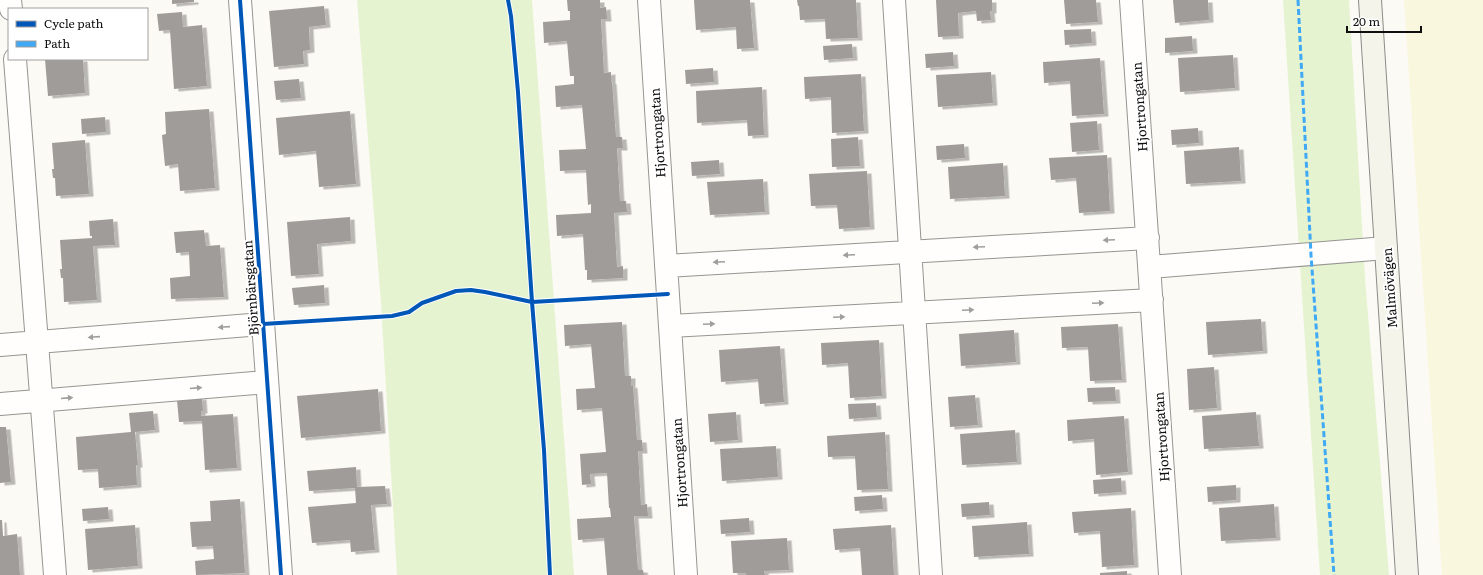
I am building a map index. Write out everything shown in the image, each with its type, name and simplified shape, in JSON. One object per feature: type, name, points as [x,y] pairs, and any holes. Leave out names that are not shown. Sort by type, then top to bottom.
[{"type":"main road","name":"Malmövägen","points":[[1370,0],[1407,575]]},
{"type":"street","name":"Björnbärsgatan","points":[[240,0],[281,575]]},
{"type":"street","name":"Hjortrongatan","points":[[648,0],[686,575]]},
{"type":"street","points":[[894,0],[931,575]]},
{"type":"street","name":"Hjortrongatan","points":[[1131,0],[1170,575]]},
{"type":"street","points":[[15,60],[55,575]]},
{"type":"street","points":[[666,266],[1148,238]]},
{"type":"street","points":[[1150,267],[1386,248]]},
{"type":"street","points":[[670,326],[1152,300]]},
{"type":"street","name":"Björnbärsgatan","points":[[0,345],[263,324]]},
{"type":"street","points":[[0,404],[267,382]]},
{"type":"shaded area","points":[[1404,0],[1483,0],[1483,575],[1442,575]]},
{"type":"green space","points":[[357,0],[532,0],[574,575],[397,575],[381,303]]},
{"type":"green space","points":[[1283,0],[1349,0],[1365,278],[1389,575],[1320,575]]},
{"type":"building","points":[[172,0],[194,0],[194,2],[172,4]]},
{"type":"building","points":[[567,0],[600,0],[600,8],[606,7],[607,19],[601,19],[604,73],[611,72],[616,137],[622,137],[623,148],[617,148],[620,201],[626,201],[627,212],[614,213],[617,267],[623,266],[623,278],[587,280],[583,234],[557,236],[556,215],[591,213],[591,204],[588,205],[586,170],[560,171],[559,150],[586,149],[582,105],[556,107],[555,86],[574,84],[574,76],[570,76],[567,41],[544,43],[543,22],[570,20],[570,11],[568,11]]},
{"type":"building","points":[[694,0],[750,0],[754,48],[737,49],[736,27],[696,30]]},
{"type":"building","points":[[797,0],[856,0],[858,38],[826,39],[825,19],[800,20]]},
{"type":"building","points":[[936,0],[992,0],[992,11],[990,11],[991,20],[977,21],[976,11],[958,13],[959,36],[938,37]]},
{"type":"building","points":[[1064,0],[1096,0],[1098,22],[1066,24]]},
{"type":"building","points":[[1173,0],[1208,0],[1209,20],[1175,23]]},
{"type":"building","points":[[324,6],[326,25],[309,27],[310,50],[303,51],[304,64],[274,67],[269,11]]},
{"type":"building","points":[[182,12],[183,27],[202,25],[207,86],[174,89],[170,30],[159,31],[157,14]]},
{"type":"building","points":[[1091,29],[1092,43],[1065,45],[1064,30]]},
{"type":"building","points":[[1192,36],[1193,51],[1165,53],[1165,38]]},
{"type":"building","points":[[852,44],[853,58],[824,60],[823,46]]},
{"type":"building","points":[[953,52],[954,66],[926,68],[925,54]]},
{"type":"building","points":[[1233,55],[1235,88],[1180,92],[1178,58]]},
{"type":"building","points":[[1100,58],[1104,114],[1072,116],[1070,81],[1044,83],[1043,62]]},
{"type":"building","points":[[45,60],[83,60],[85,93],[48,96]]},
{"type":"building","points":[[713,68],[714,82],[686,84],[685,70]]},
{"type":"building","points":[[991,72],[993,103],[938,107],[936,75]]},
{"type":"building","points":[[861,74],[864,131],[832,133],[831,97],[805,99],[804,77]]},
{"type":"building","points":[[299,79],[301,98],[276,100],[274,81]]},
{"type":"building","points":[[762,87],[764,135],[748,136],[747,120],[697,123],[696,91]]},
{"type":"building","points":[[209,109],[215,188],[180,191],[178,164],[165,166],[162,135],[166,134],[165,112]]},
{"type":"building","points":[[350,111],[356,184],[319,187],[316,151],[279,155],[276,118]]},
{"type":"building","points":[[105,117],[106,132],[82,134],[81,119]]},
{"type":"building","points":[[1097,121],[1099,150],[1072,152],[1070,123]]},
{"type":"building","points":[[1198,128],[1199,143],[1172,145],[1171,130]]},
{"type":"building","points":[[858,137],[860,166],[832,167],[831,139]]},
{"type":"building","points":[[85,140],[89,194],[56,196],[55,178],[53,178],[52,169],[54,169],[52,143]]},
{"type":"building","points":[[964,144],[965,158],[937,160],[936,146]]},
{"type":"building","points":[[1239,147],[1241,181],[1186,184],[1184,151]]},
{"type":"building","points":[[1107,155],[1110,211],[1079,213],[1076,178],[1051,180],[1049,158]]},
{"type":"building","points":[[719,160],[720,174],[692,176],[691,162]]},
{"type":"building","points":[[1003,163],[1005,196],[950,199],[948,167]]},
{"type":"building","points":[[867,171],[870,227],[839,229],[837,205],[811,206],[809,174]]},
{"type":"building","points":[[763,179],[765,212],[710,215],[707,182]]},
{"type":"building","points":[[350,217],[351,241],[317,244],[319,274],[291,276],[287,222]]},
{"type":"building","points":[[113,219],[115,245],[93,246],[97,300],[64,302],[63,278],[61,278],[60,269],[62,269],[60,240],[92,238],[92,236],[90,236],[89,221]]},
{"type":"building","points":[[204,230],[206,246],[220,245],[224,297],[171,299],[170,278],[190,276],[189,252],[176,253],[174,232]]},
{"type":"building","points":[[324,285],[325,303],[294,305],[292,288]]},
{"type":"building","points":[[1261,319],[1263,351],[1208,355],[1206,322]]},
{"type":"building","points":[[622,322],[625,376],[631,376],[637,440],[642,440],[643,451],[638,451],[641,505],[647,504],[648,516],[634,516],[638,570],[643,570],[644,575],[607,575],[604,538],[578,540],[577,519],[611,517],[607,473],[590,474],[591,484],[582,485],[580,454],[606,452],[602,408],[577,410],[576,389],[595,388],[591,344],[565,346],[564,325]]},
{"type":"building","points":[[1118,324],[1122,380],[1090,381],[1088,347],[1062,348],[1061,327]]},
{"type":"building","points":[[1014,330],[1016,362],[961,366],[959,334]]},
{"type":"building","points":[[879,340],[882,396],[850,398],[848,363],[822,365],[821,343]]},
{"type":"building","points":[[780,346],[784,402],[760,404],[758,379],[721,382],[719,350]]},
{"type":"building","points":[[1214,367],[1217,408],[1189,410],[1187,369]]},
{"type":"building","points":[[1115,387],[1116,401],[1088,402],[1087,388]]},
{"type":"building","points":[[378,389],[381,431],[301,438],[297,396]]},
{"type":"building","points":[[975,395],[978,425],[950,427],[948,397]]},
{"type":"building","points":[[202,397],[203,411],[201,411],[201,416],[233,414],[237,468],[205,470],[202,421],[179,422],[177,400]]},
{"type":"building","points":[[876,403],[877,417],[849,419],[848,404]]},
{"type":"building","points":[[153,411],[155,430],[135,432],[138,465],[136,465],[137,485],[99,488],[98,469],[78,470],[76,437],[131,432],[129,413]]},
{"type":"building","points":[[736,412],[738,440],[710,442],[708,414]]},
{"type":"building","points":[[1256,412],[1259,446],[1204,449],[1202,416]]},
{"type":"building","points":[[1124,416],[1128,472],[1096,475],[1094,439],[1068,441],[1067,420]]},
{"type":"building","points":[[0,427],[6,427],[11,482],[0,483]]},
{"type":"building","points":[[1015,430],[1017,462],[962,465],[960,434]]},
{"type":"building","points":[[885,432],[888,489],[857,490],[855,456],[828,457],[827,436]]},
{"type":"building","points":[[776,446],[778,477],[722,481],[720,449]]},
{"type":"building","points":[[356,467],[357,487],[385,486],[387,504],[371,505],[375,550],[351,552],[350,540],[312,543],[308,507],[356,503],[355,488],[309,491],[307,471]]},
{"type":"building","points":[[1121,478],[1122,492],[1094,494],[1093,480]]},
{"type":"building","points":[[1236,485],[1236,500],[1208,502],[1207,487]]},
{"type":"building","points":[[882,495],[883,509],[855,511],[854,497]]},
{"type":"building","points":[[240,499],[245,573],[196,575],[195,561],[214,559],[213,546],[192,547],[190,522],[211,521],[210,501]]},
{"type":"building","points":[[989,502],[990,515],[962,517],[961,504]]},
{"type":"building","points":[[1274,504],[1276,538],[1221,541],[1219,508]]},
{"type":"building","points":[[108,507],[109,519],[83,521],[82,509]]},
{"type":"building","points":[[1131,508],[1134,565],[1102,567],[1100,531],[1074,533],[1072,512]]},
{"type":"building","points":[[749,518],[750,532],[721,534],[720,520]]},
{"type":"building","points":[[0,520],[2,520],[3,536],[17,534],[20,575],[0,575]]},
{"type":"building","points":[[1027,522],[1029,554],[974,557],[972,526]]},
{"type":"building","points":[[135,525],[138,566],[88,570],[85,529]]},
{"type":"building","points":[[891,525],[894,575],[862,575],[860,548],[835,550],[833,529]]},
{"type":"building","points":[[787,538],[789,570],[764,571],[765,575],[733,573],[731,541]]},
{"type":"building","points":[[1127,571],[1127,575],[1100,575],[1100,573]]},
{"type":"marked path","points":[[1298,0],[1311,255],[1334,575]]},
{"type":"cycle path","points":[[240,0],[281,575]]},
{"type":"cycle path","points":[[508,0],[511,16],[518,92],[532,302],[544,450],[550,575]]},
{"type":"cycle path","points":[[263,324],[392,316],[409,312],[422,303],[456,291],[471,290],[485,292],[532,302],[668,294]]}]
